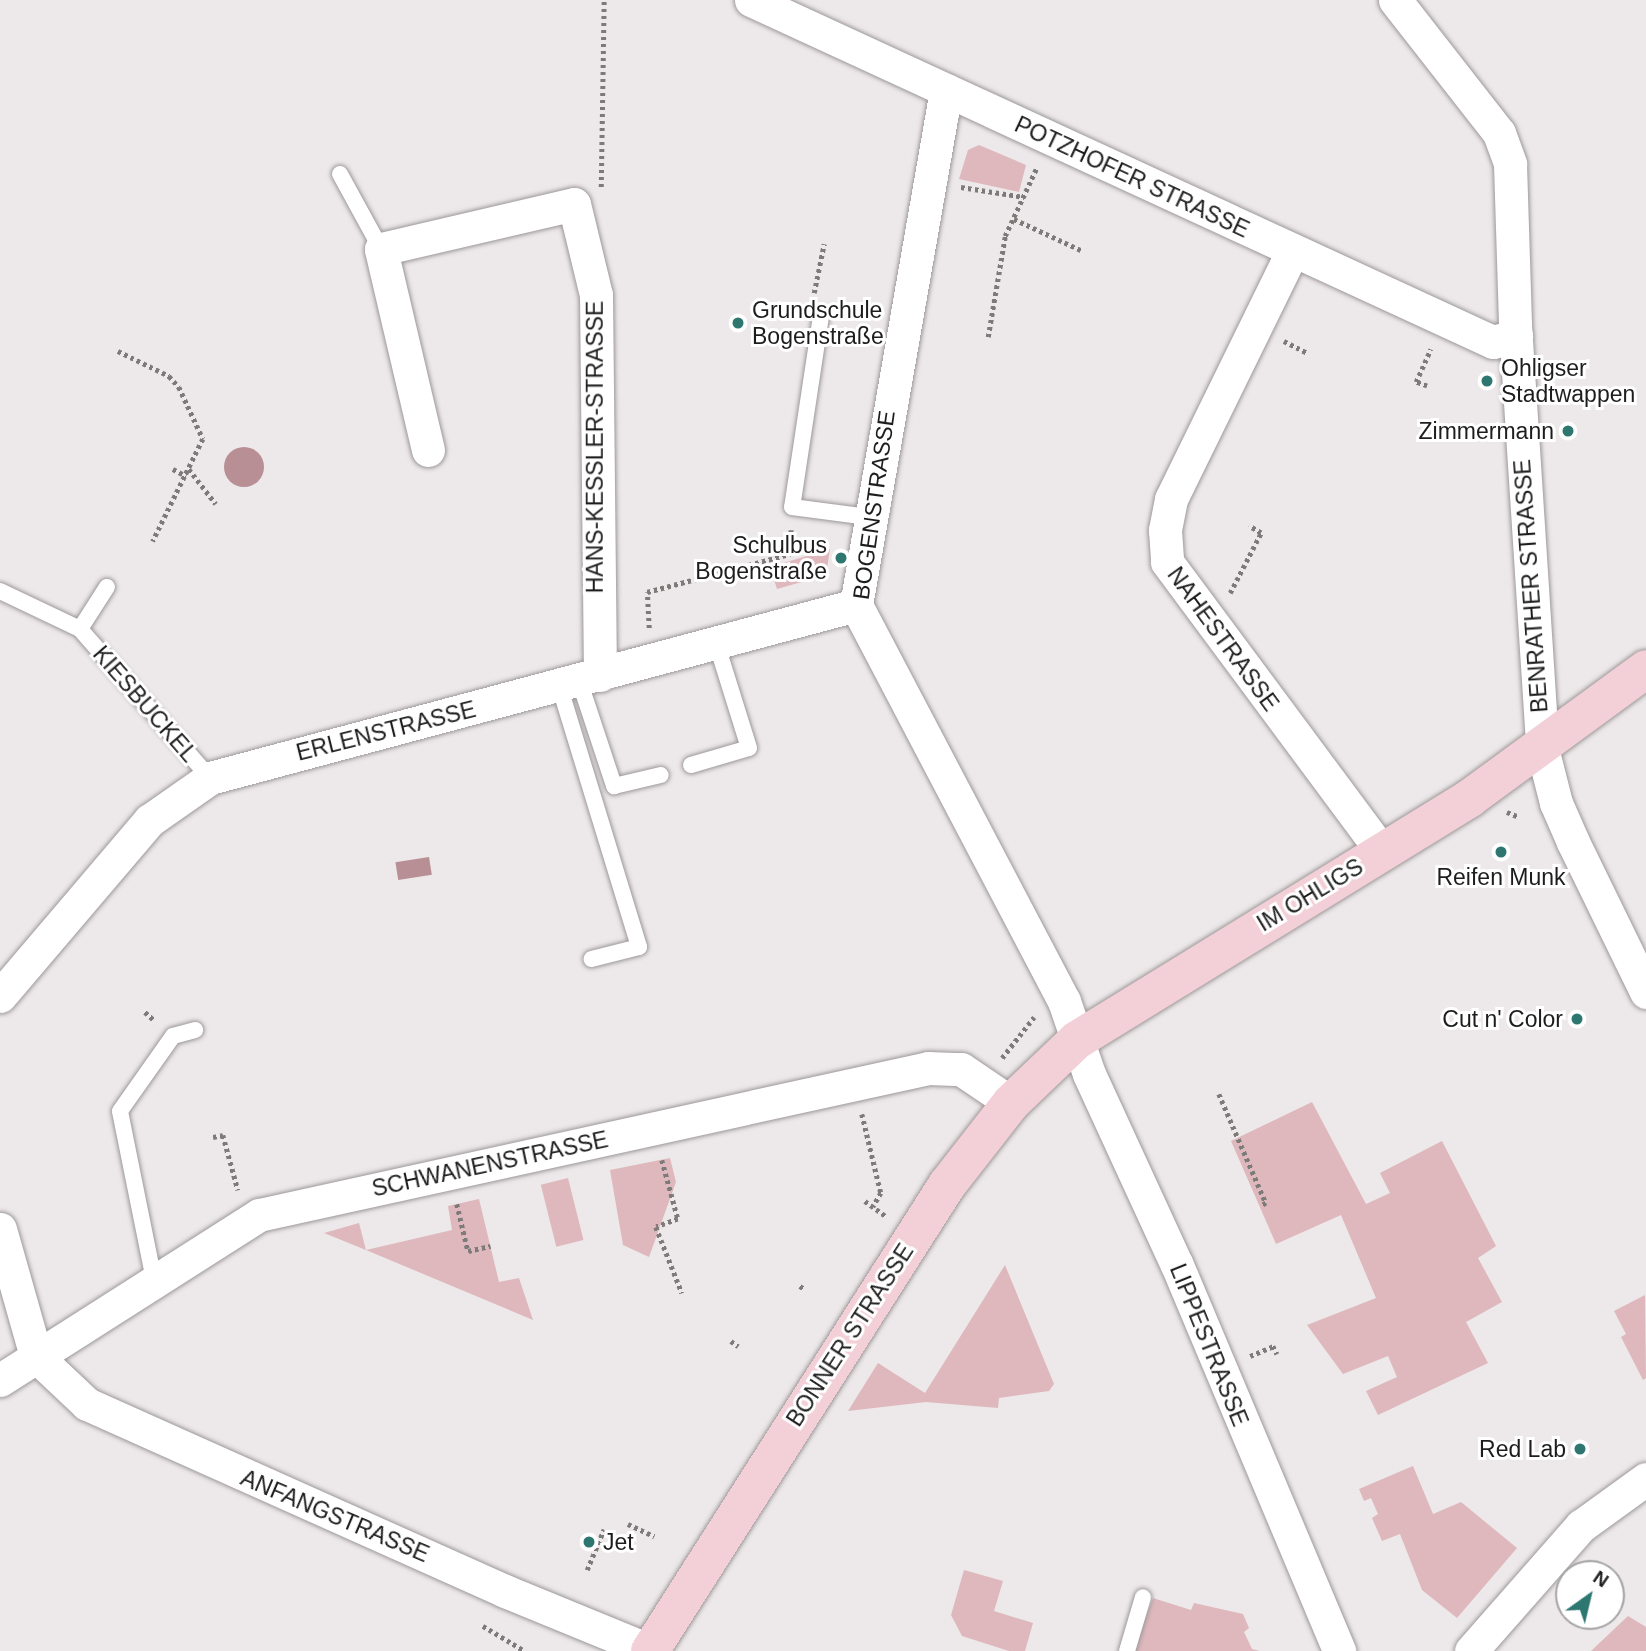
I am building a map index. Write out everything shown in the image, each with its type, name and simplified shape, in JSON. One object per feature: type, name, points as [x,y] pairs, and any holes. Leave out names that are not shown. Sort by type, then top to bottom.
[{"type":"main road","name":"IM OHLIGS","points":[[1077,1041],[1382,852],[1542,748],[1646,669]]},
{"type":"main road","name":"BONNER STRASSE","points":[[651,1651],[947,1185],[1011,1103],[1077,1041]]},
{"type":"street","name":"POTZHOFER STRASSE","points":[[751,0],[1292,252],[1493,342],[1516,336]]},
{"type":"street","name":"BENRATHER STRASSE","points":[[1395,0],[1486,115],[1505,148],[1542,748],[1564,823],[1646,992]]},
{"type":"street","name":"BOGENSTRASSE","points":[[946,90],[868,517],[856,605],[1064,1001],[1077,1041]]},
{"type":"street","points":[[428,450],[381,249],[574,204]]},
{"type":"street","name":"HANS-KESSLER-STRASSE","points":[[574,204],[596,295],[579,680]]},
{"type":"street","name":"NAHESTRASSE","points":[[1292,252],[1171,499],[1165,530],[1167,562],[1203,616],[1382,852]]},
{"type":"street","name":"ERLENSTRASSE","points":[[0,996],[150,820],[210,778],[856,605]]},
{"type":"street","name":"LIPPESTRASSE","points":[[1077,1041],[1339,1651]]},
{"type":"street","name":"SCHWANENSTRASSE","points":[[0,1380],[247,1221],[449,1173],[945,1066],[972,1074],[1011,1103]]},
{"type":"street","points":[[0,1229],[36,1356]]},
{"type":"street","name":"ANFANGSTRASSE","points":[[36,1356],[69,1392],[111,1419],[651,1651]]},
{"type":"street","points":[[1471,1651],[1581,1526],[1646,1479]]},
{"type":"lane","points":[[340,174],[381,249]]},
{"type":"lane","points":[[821,316],[792,507],[868,517]]},
{"type":"lane","name":"KIESBUCKEL","points":[[80,629],[107,587]]},
{"type":"lane","name":"KIESBUCKEL","points":[[0,591],[80,629],[210,778]]},
{"type":"lane","points":[[691,765],[749,748],[716,642]]},
{"type":"lane","points":[[579,680],[614,786],[661,775]]},
{"type":"lane","points":[[579,680],[639,947],[592,959]]},
{"type":"lane","points":[[154,1280],[120,1111],[173,1035],[195,1030]]},
{"type":"lane","points":[[1126,1651],[1143,1597]]},
{"type":"path","points":[[574,204],[602,186],[604,0]]},
{"type":"path","points":[[988,337],[1005,236],[1051,139]]},
{"type":"path","points":[[929,182],[1024,197]]},
{"type":"path","points":[[1014,219],[1083,251]]},
{"type":"path","points":[[821,316],[810,313],[824,244]]},
{"type":"path","points":[[1427,386],[1416,382],[1445,320]]},
{"type":"path","points":[[118,351],[169,376],[179,387],[203,439],[153,541]]},
{"type":"path","points":[[173,469],[186,476]]},
{"type":"path","points":[[189,469],[216,504]]},
{"type":"path","points":[[650,661],[647,592],[790,554],[792,507]]},
{"type":"path","points":[[1203,616],[1224,603],[1261,533],[1249,526]]},
{"type":"path","points":[[855,1086],[881,1193],[873,1207]]},
{"type":"path","points":[[1219,1094],[1266,1203],[1263,1205]]},
{"type":"path","points":[[651,1130],[678,1219],[656,1227],[682,1293]]},
{"type":"path","points":[[213,1137],[223,1135],[247,1221]]},
{"type":"path","points":[[449,1173],[468,1251],[490,1246]]},
{"type":"path","points":[[865,1201],[892,1220]]},
{"type":"path","points":[[731,1341],[737,1346]]},
{"type":"path","points":[[1242,1360],[1273,1346],[1277,1354]]},
{"type":"path","points":[[628,1524],[654,1536]]},
{"type":"path","points":[[587,1570],[604,1529]]},
{"type":"path","points":[[483,1626],[525,1651]]},
{"type":"shaded area","points":[[979,145],[1026,165],[1019,192],[959,179],[968,150]]},
{"type":"shaded area","points":[[244,447],[258,453],[264,467],[258,481],[244,487],[230,481],[224,467],[230,453]]},
{"type":"shaded area","points":[[830,549],[826,575],[777,589],[770,567]]},
{"type":"shaded area","points":[[429,857],[432,875],[398,880],[395,862]]},
{"type":"shaded area","points":[[1312,1102],[1366,1204],[1390,1193],[1380,1173],[1442,1141],[1496,1246],[1478,1258],[1502,1302],[1466,1322],[1488,1363],[1378,1415],[1366,1391],[1397,1377],[1388,1356],[1343,1374],[1307,1325],[1376,1298],[1341,1215],[1276,1244],[1231,1141]]},
{"type":"shaded area","points":[[670,1158],[676,1182],[649,1257],[623,1245],[610,1170]]},
{"type":"shaded area","points":[[568,1178],[583,1240],[556,1247],[541,1185]]},
{"type":"shaded area","points":[[479,1199],[499,1282],[519,1278],[533,1320],[366,1250],[452,1230],[448,1206]]},
{"type":"shaded area","points":[[359,1223],[366,1250],[324,1233]]},
{"type":"shaded area","points":[[1005,1265],[1054,1384],[1049,1391],[999,1398],[998,1408],[926,1402],[848,1411],[878,1363],[925,1393]]},
{"type":"shaded area","points":[[1645,1295],[1646,1378],[1643,1380],[1621,1337],[1626,1334],[1614,1311]]},
{"type":"shaded area","points":[[1413,1466],[1433,1514],[1461,1502],[1517,1548],[1457,1618],[1422,1590],[1400,1534],[1382,1541],[1372,1518],[1378,1514],[1371,1498],[1364,1501],[1359,1489]]},
{"type":"shaded area","points":[[964,1570],[1003,1581],[994,1611],[1033,1623],[1025,1651],[1009,1651],[962,1636],[951,1615]]},
{"type":"shaded area","points":[[1153,1598],[1191,1610],[1194,1603],[1243,1614],[1249,1628],[1244,1632],[1252,1649],[1260,1651],[1134,1651]]},
{"type":"shaded area","points":[[1628,1616],[1646,1627],[1646,1651],[1591,1651],[1613,1630],[1625,1630],[1625,1619]]},
{"type":"place","name":"Grundschule Bogenstraße","points":[[738,323]]},
{"type":"place","name":"Ohligser Stadtwappen","points":[[1487,381]]},
{"type":"place","name":"Zimmermann","points":[[1568,431]]},
{"type":"place","name":"Schulbus Bogenstraße","points":[[841,558]]},
{"type":"place","name":"Reifen Munk","points":[[1501,852]]},
{"type":"place","name":"Cut n' Color","points":[[1577,1019]]},
{"type":"place","name":"Red Lab","points":[[1580,1449]]},
{"type":"place","name":"Jet","points":[[589,1542]]}]
